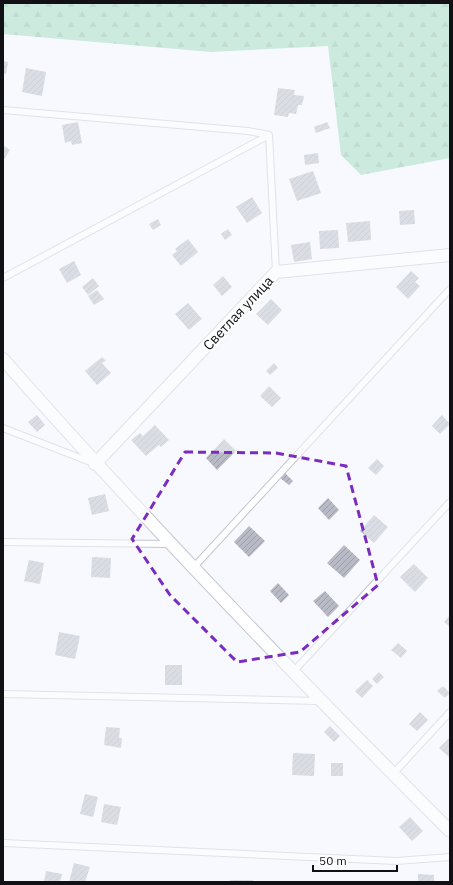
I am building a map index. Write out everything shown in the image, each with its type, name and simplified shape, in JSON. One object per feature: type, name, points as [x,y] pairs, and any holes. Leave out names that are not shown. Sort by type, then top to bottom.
[{"type":"street","name":"Светлая улица","points":[[95,464],[276,272],[450,254]]},
{"type":"street","points":[[3,359],[95,464],[320,701],[450,831]]},
{"type":"lane","points":[[3,110],[248,131],[269,135]]},
{"type":"lane","points":[[269,135],[276,272]]},
{"type":"lane","points":[[3,278],[269,135]]},
{"type":"lane","points":[[194,567],[450,289]]},
{"type":"lane","points":[[3,428],[95,464]]},
{"type":"lane","points":[[293,672],[450,502]]},
{"type":"lane","points":[[3,542],[172,544]]},
{"type":"lane","points":[[3,694],[320,701]]},
{"type":"lane","points":[[393,774],[450,712]]},
{"type":"lane","points":[[3,843],[396,861],[450,857]]},
{"type":"highlighted area","points":[[185,452],[276,453],[346,466],[378,585],[300,652],[237,662],[170,595],[132,539]]},
{"type":"green space","points":[[3,3],[450,3],[450,158],[361,175],[341,155],[328,46],[211,52],[3,34]]},
{"type":"building","points":[[3,61],[8,62],[6,74],[3,73]]},
{"type":"building","points":[[26,68],[46,72],[42,96],[22,92]]},
{"type":"building","points":[[278,88],[295,90],[294,95],[304,96],[302,105],[298,105],[296,114],[289,113],[288,117],[274,115]]},
{"type":"building","points":[[78,122],[82,143],[72,145],[71,141],[65,143],[62,125]]},
{"type":"building","points":[[327,122],[330,128],[316,133],[314,127]]},
{"type":"building","points":[[3,145],[10,150],[3,161]]},
{"type":"building","points":[[318,153],[319,163],[305,165],[304,155]]},
{"type":"building","points":[[313,171],[321,193],[297,201],[289,179]]},
{"type":"building","points":[[252,197],[262,213],[247,223],[236,207]]},
{"type":"building","points":[[414,210],[415,224],[400,225],[399,211]]},
{"type":"building","points":[[158,219],[161,225],[153,230],[149,224]]},
{"type":"building","points":[[370,221],[371,240],[348,242],[346,223]]},
{"type":"building","points":[[228,229],[232,235],[225,240],[221,234]]},
{"type":"building","points":[[338,230],[339,248],[320,249],[319,231]]},
{"type":"building","points":[[188,239],[198,252],[181,266],[172,255],[177,251],[175,249]]},
{"type":"building","points":[[310,242],[312,259],[294,262],[291,245]]},
{"type":"building","points":[[74,261],[81,275],[67,283],[59,269]]},
{"type":"building","points":[[411,271],[419,278],[415,282],[420,286],[408,299],[396,287]]},
{"type":"building","points":[[223,276],[232,287],[222,296],[213,285]]},
{"type":"building","points":[[93,278],[99,286],[88,295],[82,287]]},
{"type":"building","points":[[97,290],[104,299],[94,305],[88,296]]},
{"type":"building","points":[[271,299],[282,310],[268,325],[256,314]]},
{"type":"building","points":[[188,303],[202,319],[189,330],[175,314]]},
{"type":"building","points":[[102,357],[106,361],[102,363],[111,373],[97,385],[85,371]]},
{"type":"building","points":[[274,363],[278,368],[270,375],[266,371]]},
{"type":"building","points":[[269,386],[281,398],[272,407],[260,396]]},
{"type":"building","points":[[37,415],[45,425],[37,432],[28,422]]},
{"type":"building","points":[[442,415],[450,424],[440,434],[432,426]]},
{"type":"building","points":[[155,425],[169,440],[161,447],[159,445],[146,456],[131,440],[140,433],[143,436]]},
{"type":"building","points":[[224,439],[236,451],[217,470],[206,458]]},
{"type":"building","points":[[377,459],[384,466],[376,475],[368,468]]},
{"type":"building","points":[[285,473],[293,481],[289,485],[280,478]]},
{"type":"building","points":[[105,494],[109,511],[92,515],[88,498]]},
{"type":"building","points":[[328,498],[339,510],[329,520],[318,508]]},
{"type":"building","points":[[374,515],[388,527],[374,543],[360,531]]},
{"type":"building","points":[[249,526],[265,541],[249,557],[234,542]]},
{"type":"building","points":[[344,545],[360,560],[344,578],[327,563]]},
{"type":"building","points":[[92,557],[111,558],[110,578],[91,577]]},
{"type":"building","points":[[29,560],[44,563],[40,584],[24,581]]},
{"type":"building","points":[[414,564],[428,578],[415,592],[400,577]]},
{"type":"building","points":[[278,583],[289,595],[281,603],[270,591]]},
{"type":"building","points":[[325,591],[339,606],[328,617],[313,601]]},
{"type":"building","points":[[450,615],[450,627],[444,622]]},
{"type":"building","points":[[59,632],[80,636],[75,659],[55,655]]},
{"type":"building","points":[[398,643],[407,651],[401,658],[391,650]]},
{"type":"building","points":[[165,665],[182,665],[182,685],[165,685]]},
{"type":"building","points":[[379,672],[384,677],[377,684],[372,679]]},
{"type":"building","points":[[367,680],[373,686],[362,698],[355,691]]},
{"type":"building","points":[[443,686],[450,693],[445,698],[437,691]]},
{"type":"building","points":[[420,712],[428,720],[417,731],[409,724]]},
{"type":"building","points":[[330,726],[340,736],[334,742],[324,732]]},
{"type":"building","points":[[106,727],[120,728],[119,738],[122,738],[121,748],[104,745]]},
{"type":"building","points":[[450,737],[450,758],[439,748]]},
{"type":"building","points":[[293,753],[315,754],[314,776],[292,775]]},
{"type":"building","points":[[331,763],[343,763],[343,776],[331,776]]},
{"type":"building","points":[[85,794],[98,797],[93,817],[80,814]]},
{"type":"building","points":[[104,804],[121,807],[117,825],[101,822]]},
{"type":"building","points":[[410,817],[423,831],[412,841],[399,827]]},
{"type":"building","points":[[74,863],[90,867],[85,882],[69,882]]},
{"type":"building","points":[[46,871],[62,874],[60,882],[44,882]]},
{"type":"building","points":[[418,874],[434,875],[434,882],[418,882]]},
{"type":"building","points":[[230,880],[253,880],[253,882],[230,882]]}]
